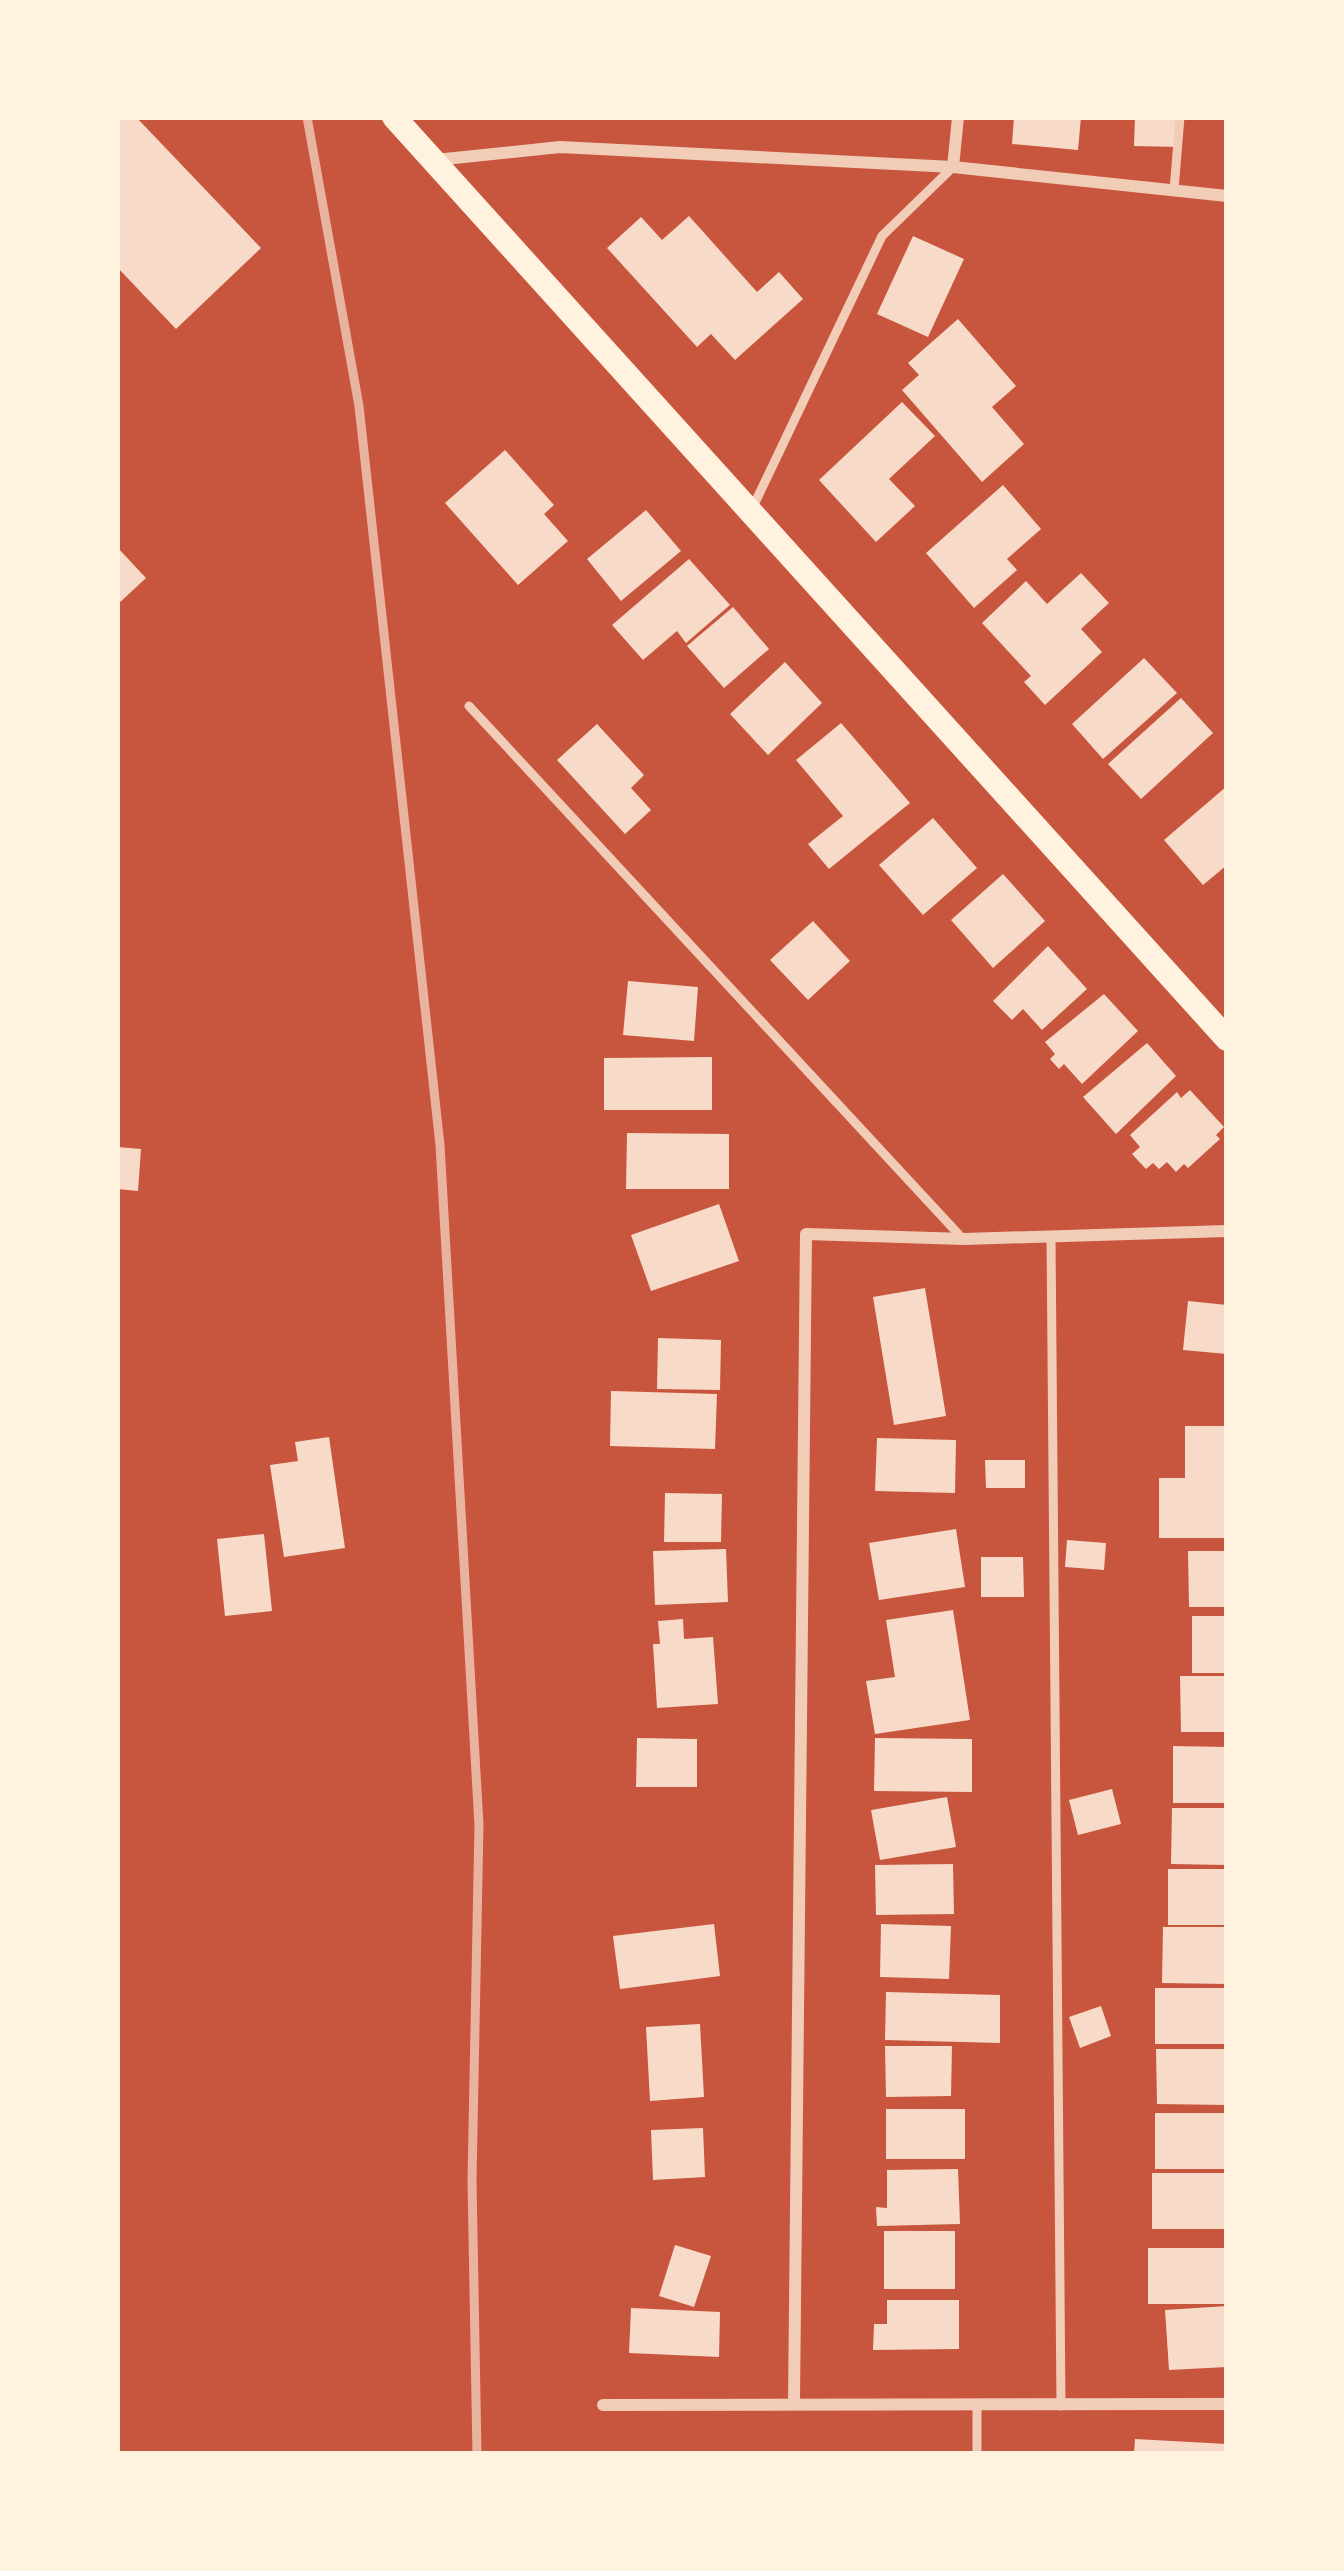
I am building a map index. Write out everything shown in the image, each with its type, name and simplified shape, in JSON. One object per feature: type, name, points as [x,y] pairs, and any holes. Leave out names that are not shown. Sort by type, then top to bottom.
[{"type":"main road","points":[[394,117],[1227,1039]]},
{"type":"street","points":[[953,167],[958,117]]},
{"type":"street","points":[[434,160],[560,147],[953,167],[1227,196]]},
{"type":"street","points":[[794,2402],[806,1234],[964,1239],[1227,1232]]},
{"type":"street","points":[[603,2405],[1227,2404]]},
{"type":"lane","points":[[1174,190],[1180,117]]},
{"type":"lane","points":[[750,514],[882,236],[953,167]]},
{"type":"lane","points":[[469,706],[964,1239]]},
{"type":"lane","points":[[1051,1237],[1061,2406]]},
{"type":"lane","points":[[977,2408],[977,2454]]},
{"type":"building","points":[[117,117],[136,117],[261,248],[176,329],[117,267]]},
{"type":"building","points":[[1014,117],[1081,117],[1078,150],[1012,144]]},
{"type":"building","points":[[1135,117],[1180,117],[1179,147],[1134,146]]},
{"type":"building","points":[[689,216],[757,292],[779,272],[803,299],[735,360],[711,334],[697,347],[607,248],[641,217],[662,240]]},
{"type":"building","points":[[913,236],[964,259],[928,337],[877,314]]},
{"type":"building","points":[[958,319],[1016,386],[992,407],[1024,444],[982,482],[902,390],[919,375],[908,363]]},
{"type":"building","points":[[902,402],[935,436],[889,479],[915,506],[876,542],[819,480]]},
{"type":"building","points":[[505,450],[554,505],[544,514],[568,541],[518,585],[445,503]]},
{"type":"building","points":[[1003,485],[1041,529],[1007,559],[1017,570],[974,608],[926,553]]},
{"type":"building","points":[[646,510],[681,551],[621,601],[587,559]]},
{"type":"building","points":[[117,547],[146,578],[117,605]]},
{"type":"building","points":[[689,559],[730,605],[686,643],[677,631],[643,660],[612,625]]},
{"type":"building","points":[[1081,573],[1109,603],[1081,629],[1102,652],[1045,705],[1024,682],[1031,676],[982,623],[1026,581],[1047,604]]},
{"type":"building","points":[[733,607],[769,649],[724,688],[687,646]]},
{"type":"building","points":[[1144,658],[1177,693],[1103,759],[1072,724]]},
{"type":"building","points":[[785,662],[822,703],[768,755],[730,714]]},
{"type":"building","points":[[1181,698],[1213,733],[1141,799],[1108,764]]},
{"type":"building","points":[[841,723],[910,803],[829,869],[808,844],[843,816],[796,760]]},
{"type":"building","points":[[597,724],[644,775],[631,788],[651,810],[625,834],[557,760]]},
{"type":"building","points":[[1227,786],[1227,865],[1203,885],[1164,840]]},
{"type":"building","points":[[933,818],[977,868],[923,915],[879,865]]},
{"type":"building","points":[[1003,874],[1045,921],[993,968],[951,920]]},
{"type":"building","points":[[813,921],[850,961],[808,1000],[770,960]]},
{"type":"building","points":[[1048,946],[1087,989],[1042,1030],[1023,1009],[1012,1020],[993,1001]]},
{"type":"building","points":[[628,981],[698,987],[694,1041],[623,1035]]},
{"type":"building","points":[[1104,994],[1138,1031],[1082,1084],[1064,1064],[1059,1069],[1050,1059],[1055,1054],[1045,1042]]},
{"type":"building","points":[[1147,1043],[1176,1076],[1116,1134],[1083,1097]]},
{"type":"building","points":[[712,1057],[712,1110],[604,1110],[604,1058]]},
{"type":"building","points":[[1190,1090],[1224,1127],[1216,1135],[1220,1139],[1188,1168],[1184,1164],[1176,1172],[1167,1162],[1159,1169],[1153,1163],[1146,1169],[1132,1154],[1140,1147],[1130,1135],[1177,1092],[1181,1098]]},
{"type":"building","points":[[627,1133],[729,1134],[729,1189],[626,1189]]},
{"type":"building","points":[[117,1147],[141,1149],[138,1191],[117,1189]]},
{"type":"building","points":[[719,1204],[739,1261],[651,1291],[631,1235]]},
{"type":"building","points":[[925,1288],[946,1416],[894,1425],[873,1297]]},
{"type":"building","points":[[1188,1301],[1227,1305],[1227,1354],[1183,1350]]},
{"type":"building","points":[[658,1338],[721,1340],[720,1390],[657,1389]]},
{"type":"building","points":[[611,1391],[717,1394],[715,1449],[610,1446]]},
{"type":"building","points":[[1185,1426],[1227,1426],[1227,1538],[1159,1538],[1159,1478],[1185,1478]]},
{"type":"building","points":[[329,1437],[345,1548],[284,1557],[270,1465],[298,1461],[295,1442]]},
{"type":"building","points":[[877,1438],[956,1440],[955,1493],[875,1491]]},
{"type":"building","points":[[985,1460],[1025,1460],[1025,1488],[986,1488]]},
{"type":"building","points":[[665,1493],[722,1494],[721,1542],[664,1542]]},
{"type":"building","points":[[956,1529],[965,1587],[879,1600],[869,1543]]},
{"type":"building","points":[[264,1534],[272,1611],[225,1616],[217,1539]]},
{"type":"building","points":[[1067,1540],[1106,1543],[1104,1570],[1065,1567]]},
{"type":"building","points":[[726,1549],[728,1602],[655,1605],[653,1551]]},
{"type":"building","points":[[1188,1551],[1227,1551],[1227,1607],[1189,1607]]},
{"type":"building","points":[[981,1557],[1023,1557],[1024,1597],[981,1597]]},
{"type":"building","points":[[953,1610],[970,1720],[875,1734],[866,1681],[895,1677],[886,1620]]},
{"type":"building","points":[[1192,1616],[1227,1616],[1227,1673],[1192,1673]]},
{"type":"building","points":[[683,1619],[684,1639],[713,1637],[718,1704],[657,1708],[653,1644],[660,1644],[658,1621]]},
{"type":"building","points":[[1180,1676],[1227,1676],[1227,1732],[1181,1732]]},
{"type":"building","points":[[637,1738],[697,1739],[697,1787],[636,1787]]},
{"type":"building","points":[[875,1738],[972,1739],[972,1792],[874,1791]]},
{"type":"building","points":[[1173,1746],[1227,1747],[1227,1803],[1173,1803]]},
{"type":"building","points":[[1112,1789],[1121,1824],[1078,1835],[1069,1800]]},
{"type":"building","points":[[947,1797],[956,1847],[880,1860],[871,1810]]},
{"type":"building","points":[[1172,1808],[1227,1808],[1227,1865],[1171,1864]]},
{"type":"building","points":[[953,1864],[954,1914],[876,1915],[875,1865]]},
{"type":"building","points":[[1168,1869],[1227,1869],[1227,1925],[1168,1925]]},
{"type":"building","points":[[714,1924],[720,1976],[620,1989],[613,1936]]},
{"type":"building","points":[[881,1924],[951,1926],[949,1979],[880,1977]]},
{"type":"building","points":[[1163,1927],[1227,1927],[1227,1984],[1162,1983]]},
{"type":"building","points":[[1155,1988],[1227,1988],[1227,2044],[1155,2044]]},
{"type":"building","points":[[886,1992],[1000,1995],[1000,2043],[885,2040]]},
{"type":"building","points":[[1101,2006],[1111,2036],[1080,2048],[1069,2017]]},
{"type":"building","points":[[700,2024],[704,2097],[650,2101],[646,2027]]},
{"type":"building","points":[[885,2046],[952,2046],[951,2096],[886,2097]]},
{"type":"building","points":[[1156,2049],[1227,2049],[1227,2105],[1157,2104]]},
{"type":"building","points":[[886,2109],[965,2109],[965,2159],[886,2159]]},
{"type":"building","points":[[1155,2113],[1227,2113],[1227,2169],[1155,2169]]},
{"type":"building","points":[[703,2128],[705,2177],[653,2180],[651,2130]]},
{"type":"building","points":[[958,2169],[960,2224],[877,2226],[876,2207],[887,2208],[887,2170]]},
{"type":"building","points":[[1152,2173],[1227,2173],[1227,2229],[1152,2229]]},
{"type":"building","points":[[884,2231],[955,2231],[955,2289],[884,2289]]},
{"type":"building","points":[[675,2245],[711,2256],[694,2307],[659,2296]]},
{"type":"building","points":[[1148,2248],[1227,2248],[1227,2304],[1148,2304]]},
{"type":"building","points":[[887,2300],[959,2300],[959,2349],[873,2350],[874,2324],[887,2324]]},
{"type":"building","points":[[1227,2306],[1227,2367],[1169,2370],[1165,2310]]},
{"type":"building","points":[[631,2308],[720,2312],[719,2357],[629,2353]]},
{"type":"building","points":[[1135,2439],[1227,2444],[1227,2454],[1134,2454]]},
{"type":"railway","points":[[307,117],[359,406],[440,1145],[479,1825],[472,2180],[477,2454]]}]
